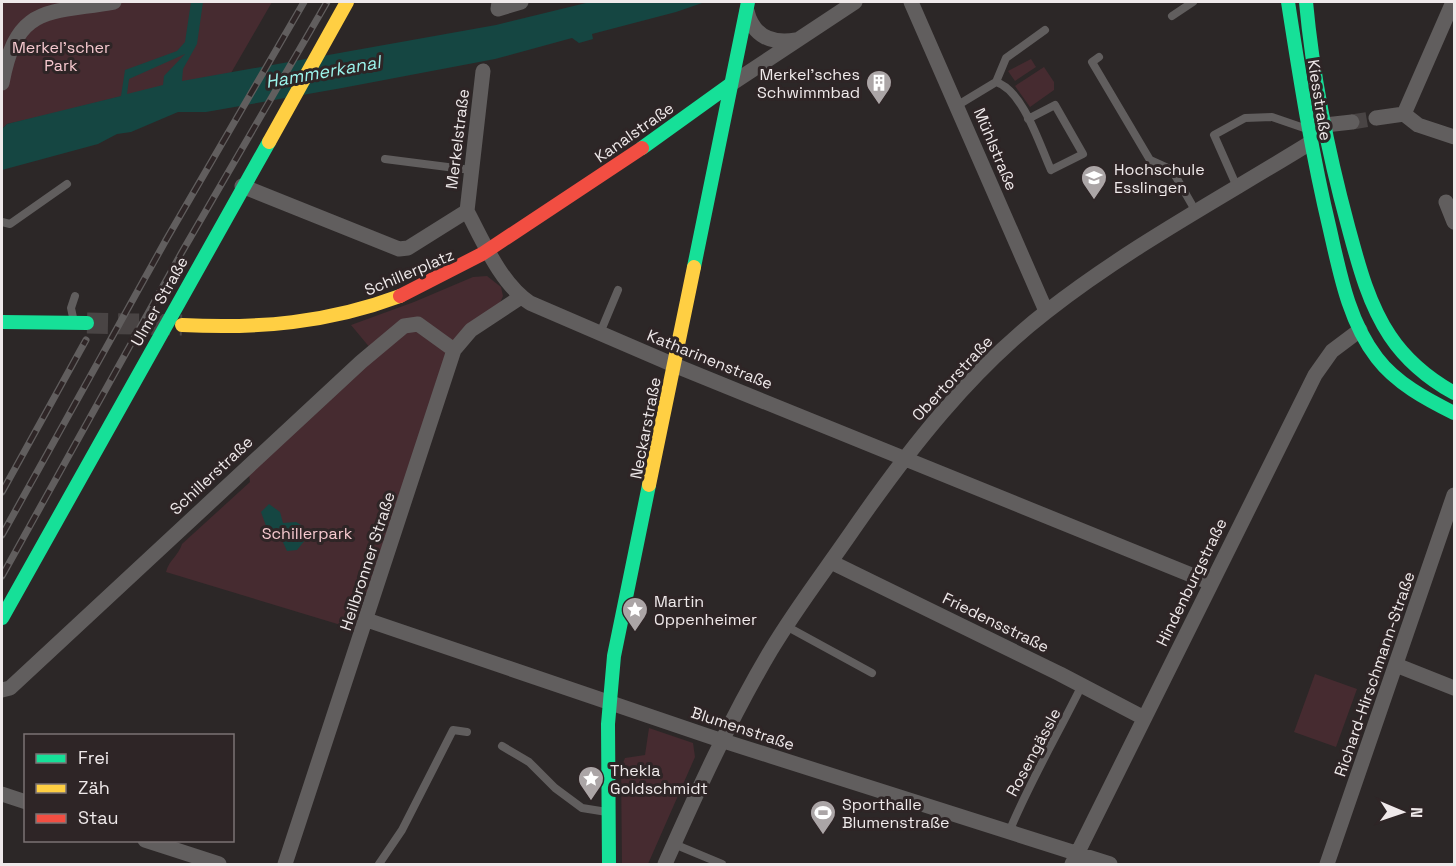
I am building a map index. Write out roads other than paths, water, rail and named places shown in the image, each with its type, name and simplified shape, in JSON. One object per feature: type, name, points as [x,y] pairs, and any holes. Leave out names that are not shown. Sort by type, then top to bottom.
[{"type":"main road","name":"Ulmer Straße","points":[[2,618],[286,106],[347,2]]},
{"type":"main road","name":"Kiesstraße","points":[[1288,2],[1309,136],[1323,204],[1348,297],[1360,330],[1377,357],[1392,374],[1416,392],[1455,412]]},
{"type":"main road","name":"Kiesstraße","points":[[1306,2],[1334,171],[1369,295]]},
{"type":"main road","name":"Neckarstraße","points":[[609,864],[609,703],[614,656],[747,5]]},
{"type":"main road","name":"Kanalstraße","points":[[489,252],[622,163],[731,84]]},
{"type":"main road","name":"Schillerplatz","points":[[182,326],[280,324],[340,316],[406,293],[466,266],[489,252]]},
{"type":"main road","points":[[1360,330],[1366,325],[1370,313],[1369,295]]},
{"type":"main road","points":[[1369,295],[1391,338],[1422,371],[1455,393]]},
{"type":"main road","points":[[2,322],[81,323]]},
{"type":"main road","points":[[1360,330],[1374,329],[1391,338]]},
{"type":"street","points":[[2,83],[12,49],[28,21],[56,6],[114,2]]},
{"type":"street","points":[[498,5],[521,2]]},
{"type":"street","name":"Kanalstraße","points":[[731,84],[855,2]]},
{"type":"street","name":"Mühlstraße","points":[[911,2],[958,105],[1046,311]]},
{"type":"street","points":[[1404,114],[1452,2]]},
{"type":"street","points":[[747,5],[754,28],[766,39],[785,42],[799,40]]},
{"type":"street","name":"Merkelstraße","points":[[467,211],[483,71]]},
{"type":"street","points":[[1376,118],[1404,114],[1418,125],[1452,136]]},
{"type":"street","points":[[1325,125],[1352,122]]},
{"type":"street","name":"Obertorstraße","points":[[665,864],[722,740],[786,626],[905,457],[954,398],[998,353],[1046,311],[1142,242],[1237,188],[1309,136]]},
{"type":"street","points":[[242,186],[399,249],[408,248],[467,211],[489,252],[521,297]]},
{"type":"street","points":[[1446,202],[1455,222]]},
{"type":"street","name":"Katharinenstraße","points":[[521,297],[674,365],[1211,583]]},
{"type":"street","name":"Heilbronner Straße","points":[[285,864],[454,350],[471,330],[521,297]]},
{"type":"street","name":"Schillerstraße","points":[[2,690],[10,688],[319,400],[404,326],[418,324],[454,350]]},
{"type":"street","name":"Hindenburgstraße","points":[[1075,859],[1315,375],[1332,351],[1360,330]]},
{"type":"street","name":"Richard-Hirschmann-Straße","points":[[1327,864],[1455,495]]},
{"type":"street","name":"Friedensstraße","points":[[831,562],[1082,685],[1144,718]]},
{"type":"street","name":"Blumenstraße","points":[[367,620],[609,703],[1009,832],[1075,859],[1110,864]]},
{"type":"street","points":[[1396,665],[1455,688]]},
{"type":"street","points":[[2,794],[24,801]]},
{"type":"street","points":[[151,842],[219,864]]},
{"type":"lane","points":[[1172,16],[1194,2]]},
{"type":"lane","points":[[958,105],[996,82],[1006,58],[1045,30]]},
{"type":"lane","points":[[1099,57],[1092,62],[1150,160],[1172,170],[1195,210]]},
{"type":"lane","points":[[996,82],[1015,96],[1051,170],[1083,154],[1055,105],[1028,119]]},
{"type":"lane","points":[[1237,188],[1214,135],[1245,118],[1272,117],[1309,136]]},
{"type":"lane","points":[[386,159],[471,170]]},
{"type":"lane","points":[[2,222],[10,224],[67,184]]},
{"type":"lane","points":[[600,333],[618,290]]},
{"type":"lane","points":[[75,296],[71,308],[81,323]]},
{"type":"lane","points":[[786,626],[872,673]]},
{"type":"lane","name":"Rosengässle","points":[[1009,832],[1026,791],[1053,744],[1082,685]]},
{"type":"lane","points":[[379,864],[396,840],[453,730],[467,732]]},
{"type":"lane","points":[[502,746],[529,762],[555,788],[582,808],[608,812]]},
{"type":"lane","points":[[674,843],[722,864]]},
{"type":"water","name":"Hammerkanal","points":[[191,2],[203,2],[197,44],[183,69],[182,81],[496,25],[590,2],[705,2],[592,34],[593,39],[579,43],[572,38],[495,59],[342,88],[206,112],[178,112],[131,132],[117,134],[98,144],[2,170],[2,129],[7,124],[121,96],[125,70],[177,51],[185,42]],"holes":[[[185,54],[164,76],[163,85],[127,94],[129,79]]]},
{"type":"water","points":[[269,504],[280,512],[283,523],[296,522],[303,526],[306,539],[297,550],[287,551],[282,540],[269,534],[261,512]]},
{"type":"tunnel","points":[[1352,122],[1376,118]]},
{"type":"tunnel","points":[[87,323],[182,325]]},
{"type":"railway","points":[[2,535],[166,240],[304,2]]},
{"type":"railway","points":[[2,576],[182,252],[327,2]]},
{"type":"railway","points":[[2,492],[86,340]]},
{"type":"place","name":"Merkel'sches Schwimmbad","points":[[879,106]]},
{"type":"place","name":"Hochschule Esslingen","points":[[1094,201]]},
{"type":"place","name":"Martin Oppenheimer","points":[[635,633]]},
{"type":"place","name":"Thekla Goldschmidt","points":[[591,802]]},
{"type":"place","name":"Sporthalle Blumenstraße","points":[[823,836]]},
{"type":"park label","name":"Merkel'scher Park","points":[[61,56]]},
{"type":"park label","name":"Schillerpark","points":[[307,533]]}]
